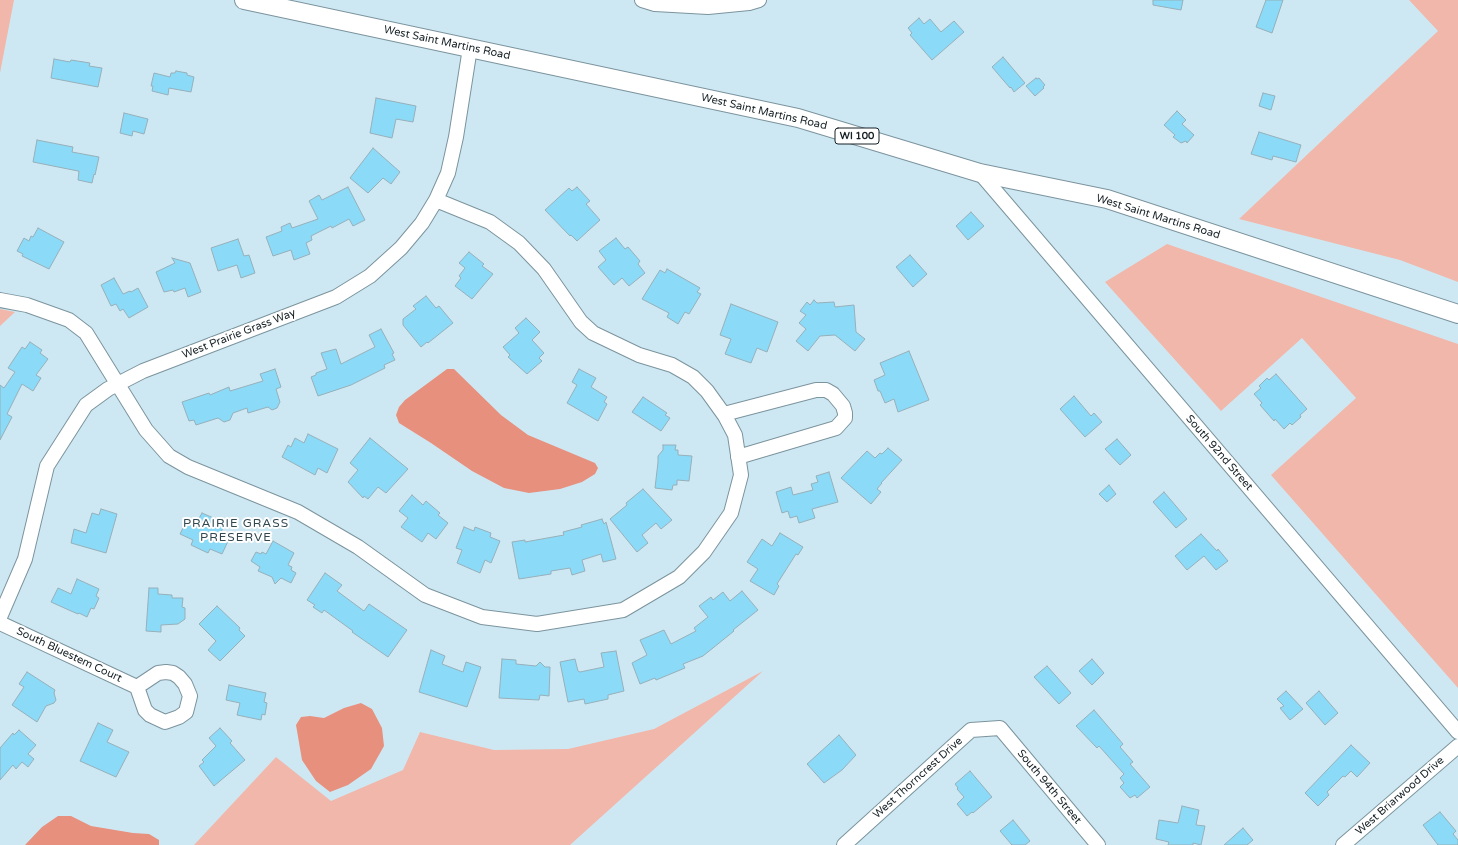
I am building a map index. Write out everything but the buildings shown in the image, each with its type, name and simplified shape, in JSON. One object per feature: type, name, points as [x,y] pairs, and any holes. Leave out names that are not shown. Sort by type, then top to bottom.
[{"type":"main road","name":"West Saint Martins Road","points":[[244,0],[798,118],[980,173],[1107,199],[1458,314]]},
{"type":"street","points":[[642,0],[655,4],[708,7],[750,3],[758,0]]},
{"type":"street","name":"West Prairie Grass Way","points":[[0,617],[25,559],[47,466],[86,405],[108,389],[143,371],[336,297],[370,276],[401,248],[422,223],[436,200],[448,173],[456,137],[470,48]]},
{"type":"street","name":"South 92nd Street","points":[[980,173],[1458,732]]},
{"type":"street","points":[[0,300],[27,305],[69,320],[86,333],[146,430],[169,456],[188,466],[298,512],[358,548],[425,596],[482,617],[537,624],[623,610],[679,577],[704,552],[731,513],[740,475],[734,435],[724,414],[693,377],[672,365],[639,355],[589,330],[581,322],[544,269],[519,243],[490,222],[436,200]]},
{"type":"street","points":[[724,414],[816,390],[826,390],[833,394],[843,406],[845,418],[836,428],[738,457]]},
{"type":"street","name":"South Bluestem Court","points":[[0,623],[137,687]]},
{"type":"street","name":"West Thorncrest Drive","points":[[844,845],[971,730],[1000,728]]},
{"type":"street","name":"South 94th Street","points":[[1000,728],[1098,845]]},
{"type":"street","name":"West Briarwood Drive","points":[[1343,845],[1458,746]]},
{"type":"shaded area","points":[[0,0],[14,0],[0,73]]},
{"type":"shaded area","points":[[1409,0],[1458,0],[1458,282],[1400,260],[1239,219],[1438,31]]},
{"type":"shaded area","points":[[1167,244],[1458,344],[1458,688],[1271,475],[1356,398],[1302,338],[1221,411],[1105,282]]},
{"type":"shaded area","points":[[0,309],[15,312],[0,326]]},
{"type":"shaded area","points":[[447,369],[454,369],[501,415],[528,435],[595,463],[598,468],[595,474],[582,482],[560,489],[529,493],[504,488],[472,471],[399,423],[396,415],[399,407],[405,400]]},
{"type":"shaded area","points":[[763,671],[570,845],[194,845],[276,757],[331,801],[403,770],[420,732],[494,750],[568,749],[654,729]]},
{"type":"shaded area","points":[[361,703],[372,709],[382,728],[384,746],[371,769],[348,785],[330,792],[316,781],[302,760],[296,725],[301,717],[310,716],[324,718],[344,708]]},
{"type":"shaded area","points":[[58,816],[71,816],[91,826],[149,834],[159,840],[159,845],[25,845],[42,827]]},
{"type":"district","name":"PRAIRIE GRASS PRESERVE","points":[[236,531]]}]
